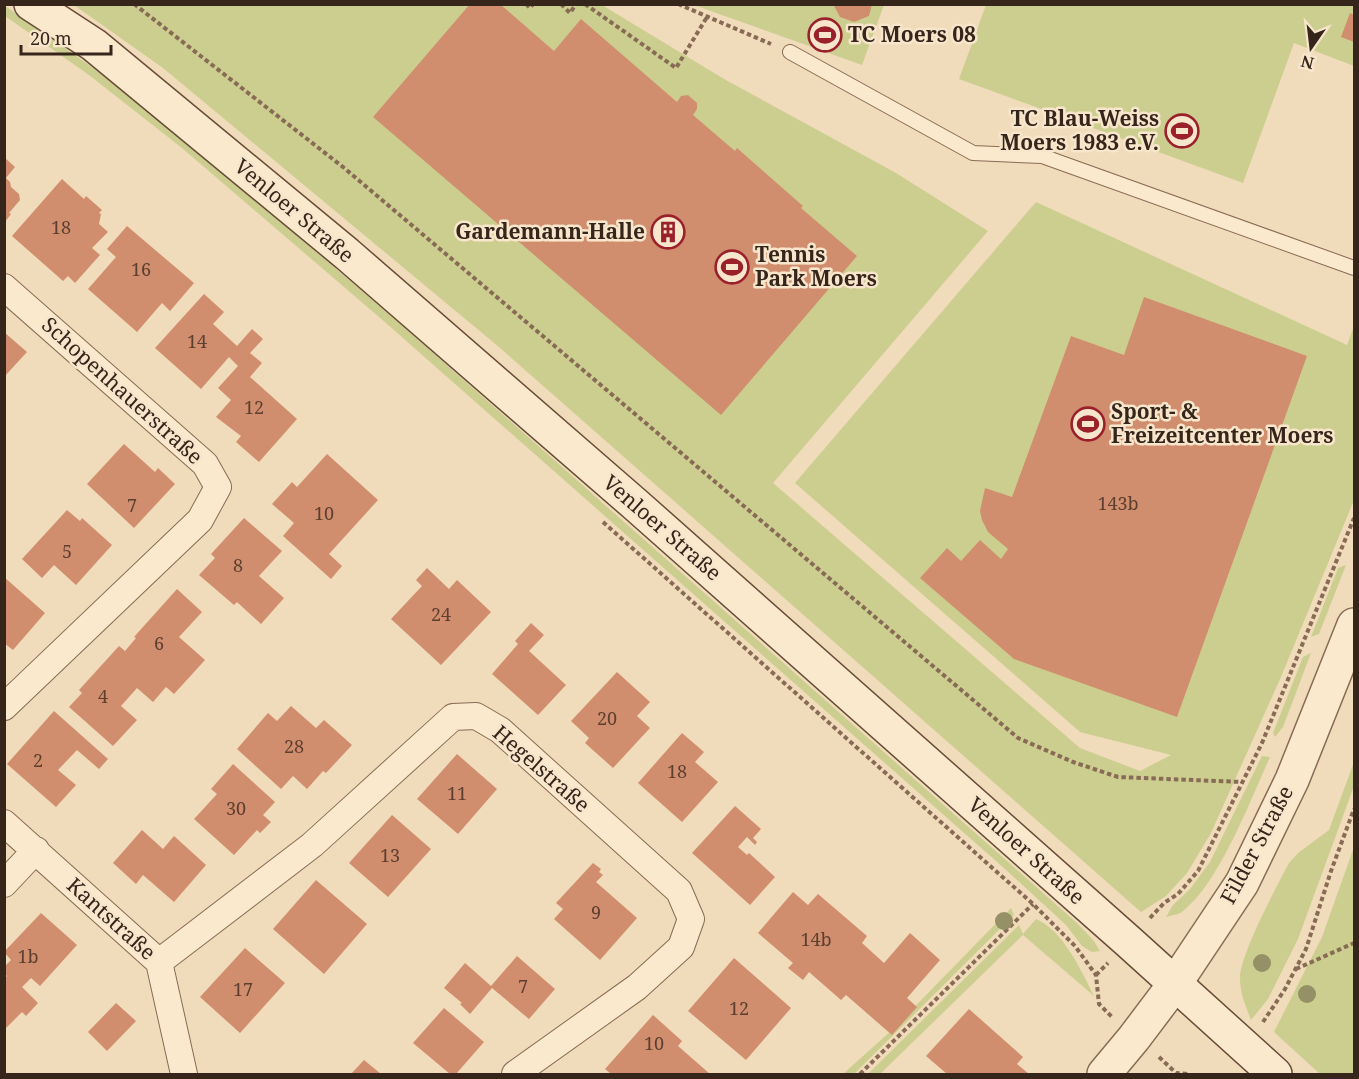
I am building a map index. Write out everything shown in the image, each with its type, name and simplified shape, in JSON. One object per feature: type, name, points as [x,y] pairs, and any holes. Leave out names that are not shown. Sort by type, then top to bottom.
[{"type":"main road","name":"Venloer Straße","points":[[31,4],[94,45],[356,262],[636,505],[1275,1074]]},
{"type":"main road","name":"Filder Straße","points":[[1104,1074],[1174,985],[1242,883],[1292,780],[1354,626]]},
{"type":"street","name":"Schopenhauerstraße","points":[[4,287],[205,464],[218,487],[200,520],[4,707]]},
{"type":"street","name":"Hegelstraße","points":[[159,962],[312,845],[453,717],[476,716],[500,730],[679,891],[691,919],[681,947],[637,987],[515,1074]]},
{"type":"street","name":"Kantstraße","points":[[4,823],[159,962],[184,1074]]},
{"type":"street","points":[[4,884],[36,850]]},
{"type":"lane","points":[[790,52],[973,153],[1042,156],[1354,268]]},
{"type":"path","points":[[134,4],[343,167],[1018,738],[1073,762],[1118,777],[1242,782]]},
{"type":"path","points":[[526,4],[530,8],[533,4]]},
{"type":"path","points":[[561,4],[570,12],[576,4]]},
{"type":"path","points":[[585,4],[676,68],[707,17]]},
{"type":"path","points":[[678,4],[790,52]]},
{"type":"path","points":[[595,515],[1033,904],[1075,946],[1096,975],[1099,1004],[1134,1038]]},
{"type":"path","points":[[1096,975],[1151,916],[1164,903],[1178,894],[1198,871],[1262,743],[1354,518]]},
{"type":"path","points":[[1242,1046],[1262,1023],[1285,989],[1306,949],[1354,809]]},
{"type":"path","points":[[860,1074],[1033,904]]},
{"type":"path","points":[[1295,969],[1354,943]]},
{"type":"green space","points":[[4,5],[106,77],[201,153],[404,327],[1078,924],[1100,951],[1092,952],[1082,946],[1066,925],[1005,869],[386,323],[182,148],[89,75],[5,16]]},
{"type":"green space","points":[[74,5],[602,5],[724,79],[896,173],[988,231],[773,483],[1080,748],[1140,771],[1171,755],[1080,732],[795,483],[1036,202],[1347,345],[1354,326],[1354,500],[1281,677],[1211,833],[1187,873],[1166,896],[1141,912],[499,347],[163,68]]},
{"type":"green space","name":"TC Moers 08","points":[[694,5],[884,5],[862,65]]},
{"type":"green space","name":"TC Blau-Weiss Moers 1983 e.V.","points":[[986,5],[1354,5],[1354,66],[1294,43],[1243,183],[959,79]]},
{"type":"green space","points":[[1346,565],[1319,634],[1311,637],[1338,568]]},
{"type":"green space","points":[[1311,653],[1283,727],[1275,737],[1273,733],[1303,657]]},
{"type":"green space","points":[[1262,756],[1270,757],[1244,817],[1221,861],[1196,898],[1181,912],[1166,917],[1173,905],[1190,889],[1210,862]]},
{"type":"green space","points":[[1354,762],[1354,786],[1298,939],[1268,999],[1251,1020],[1242,995],[1240,979],[1241,968],[1252,938],[1289,863],[1298,853],[1329,830]]},
{"type":"green space","points":[[1354,847],[1354,1074],[1320,1074],[1274,1032],[1322,937]]},
{"type":"green space","points":[[1011,908],[1014,915],[854,1074],[843,1074],[892,1030]]},
{"type":"green space","points":[[1036,919],[1046,924],[1063,942],[1094,996],[1023,935],[880,1074],[868,1074],[1019,925],[1023,934]]},
{"type":"building","name":"Gardemann-Halle","points":[[470,4],[500,4],[554,51],[581,19],[677,102],[681,96],[688,95],[697,103],[697,109],[693,115],[735,151],[737,148],[857,256],[721,415],[373,117]]},
{"type":"building","points":[[833,4],[872,4],[869,16],[854,22],[840,17]]},
{"type":"building","points":[[1350,13],[1354,15],[1354,42],[1341,37]]},
{"type":"building","points":[[4,157],[15,167],[6,178],[19,194],[20,200],[5,222]]},
{"type":"building","points":[[62,179],[84,199],[86,196],[102,210],[99,213],[101,214],[99,224],[108,232],[92,248],[100,255],[75,283],[68,276],[63,281],[12,236]]},
{"type":"building","points":[[127,226],[194,283],[170,311],[162,303],[137,332],[88,289],[116,257],[107,249]]},
{"type":"building","points":[[204,294],[224,312],[213,324],[237,346],[252,329],[263,339],[250,353],[262,363],[250,377],[297,419],[259,462],[236,442],[241,436],[216,417],[231,400],[218,388],[238,366],[229,357],[201,389],[155,348]]},
{"type":"building","points":[[1144,297],[1307,356],[1177,717],[1014,659],[920,578],[947,548],[961,561],[980,540],[1001,559],[1008,549],[988,532],[982,520],[980,511],[985,488],[1012,497],[1071,336],[1124,355]]},
{"type":"building","points":[[4,332],[27,352],[4,377]]},
{"type":"building","points":[[124,444],[155,472],[158,468],[175,484],[134,528],[87,484]]},
{"type":"building","points":[[327,454],[378,500],[329,554],[342,566],[331,579],[283,536],[294,523],[272,504],[292,482],[297,487]]},
{"type":"building","points":[[67,510],[80,521],[82,518],[112,545],[76,585],[54,565],[42,578],[22,559]]},
{"type":"building","points":[[244,518],[282,551],[259,576],[284,598],[261,624],[237,602],[234,605],[199,575],[215,558],[211,554]]},
{"type":"building","points":[[427,568],[449,589],[457,580],[491,612],[441,665],[391,619],[422,586],[416,580]]},
{"type":"building","points":[[4,577],[45,613],[13,650],[4,643]]},
{"type":"building","points":[[177,589],[202,612],[179,637],[205,660],[174,694],[166,687],[153,702],[137,688],[121,706],[137,720],[113,746],[69,707],[82,693],[79,690],[119,646],[125,651],[136,638],[134,637]]},
{"type":"building","points":[[531,623],[544,635],[529,651],[566,685],[538,715],[492,674],[518,644],[515,641]]},
{"type":"building","points":[[617,672],[650,702],[637,716],[650,728],[613,768],[585,743],[589,738],[571,721]]},
{"type":"building","points":[[291,706],[316,728],[324,720],[352,745],[326,773],[323,771],[307,789],[293,776],[281,789],[237,749],[268,713],[277,721]]},
{"type":"building","points":[[54,711],[108,759],[99,769],[77,750],[58,770],[76,785],[56,807],[7,764]]},
{"type":"building","points":[[682,733],[704,752],[695,762],[718,782],[682,822],[638,783]]},
{"type":"building","points":[[457,754],[497,789],[458,834],[417,799]]},
{"type":"building","points":[[233,764],[275,802],[263,815],[271,822],[260,833],[257,830],[234,855],[194,819],[217,794],[211,789]]},
{"type":"building","points":[[735,806],[761,829],[753,838],[757,842],[755,845],[747,837],[738,847],[747,855],[749,853],[775,877],[750,905],[692,853]]},
{"type":"building","points":[[392,815],[431,849],[388,897],[349,863]]},
{"type":"building","points":[[142,830],[163,849],[174,836],[206,865],[174,902],[143,875],[136,884],[113,863]]},
{"type":"building","points":[[593,863],[601,869],[599,872],[603,875],[596,882],[637,918],[600,960],[554,919],[563,909],[556,903]]},
{"type":"building","points":[[316,880],[367,924],[324,974],[273,929]]},
{"type":"building","points":[[793,892],[808,905],[818,894],[867,936],[862,943],[884,963],[910,933],[940,960],[907,998],[917,1007],[892,1035],[846,995],[841,1000],[809,972],[803,980],[788,968],[793,963],[758,933]]},
{"type":"building","points":[[41,913],[77,945],[40,986],[31,978],[22,987],[38,1003],[26,1016],[22,1012],[4,1030],[4,979],[7,976],[4,973],[4,967],[11,960],[4,952]]},
{"type":"building","points":[[245,948],[285,983],[240,1033],[200,997]]},
{"type":"building","points":[[517,956],[555,989],[529,1019],[492,988],[470,1014],[460,1004],[462,1003],[444,988],[465,963],[491,986]]},
{"type":"building","points":[[734,958],[791,1008],[746,1060],[688,1011]]},
{"type":"building","points":[[116,1003],[136,1021],[107,1051],[88,1032]]},
{"type":"building","points":[[444,1008],[484,1042],[456,1074],[450,1074],[413,1043]]},
{"type":"building","points":[[969,1009],[1023,1057],[1017,1064],[1029,1074],[947,1074],[926,1056]]},
{"type":"building","points":[[653,1015],[682,1041],[678,1046],[710,1074],[611,1074],[605,1069]]},
{"type":"building","points":[[364,1060],[381,1074],[351,1074]]},
{"type":"place","name":"TC Moers 08","points":[[825,35]]},
{"type":"place","name":"TC Blau-Weiss Moers 1983 e.V.","points":[[1182,131]]},
{"type":"place","name":"Gardemann-Halle","points":[[668,232]]},
{"type":"place","name":"Tennis Park Moers","points":[[732,267]]},
{"type":"place","name":"Sport- & Freizeitcenter Moers","points":[[1088,424]]}]
